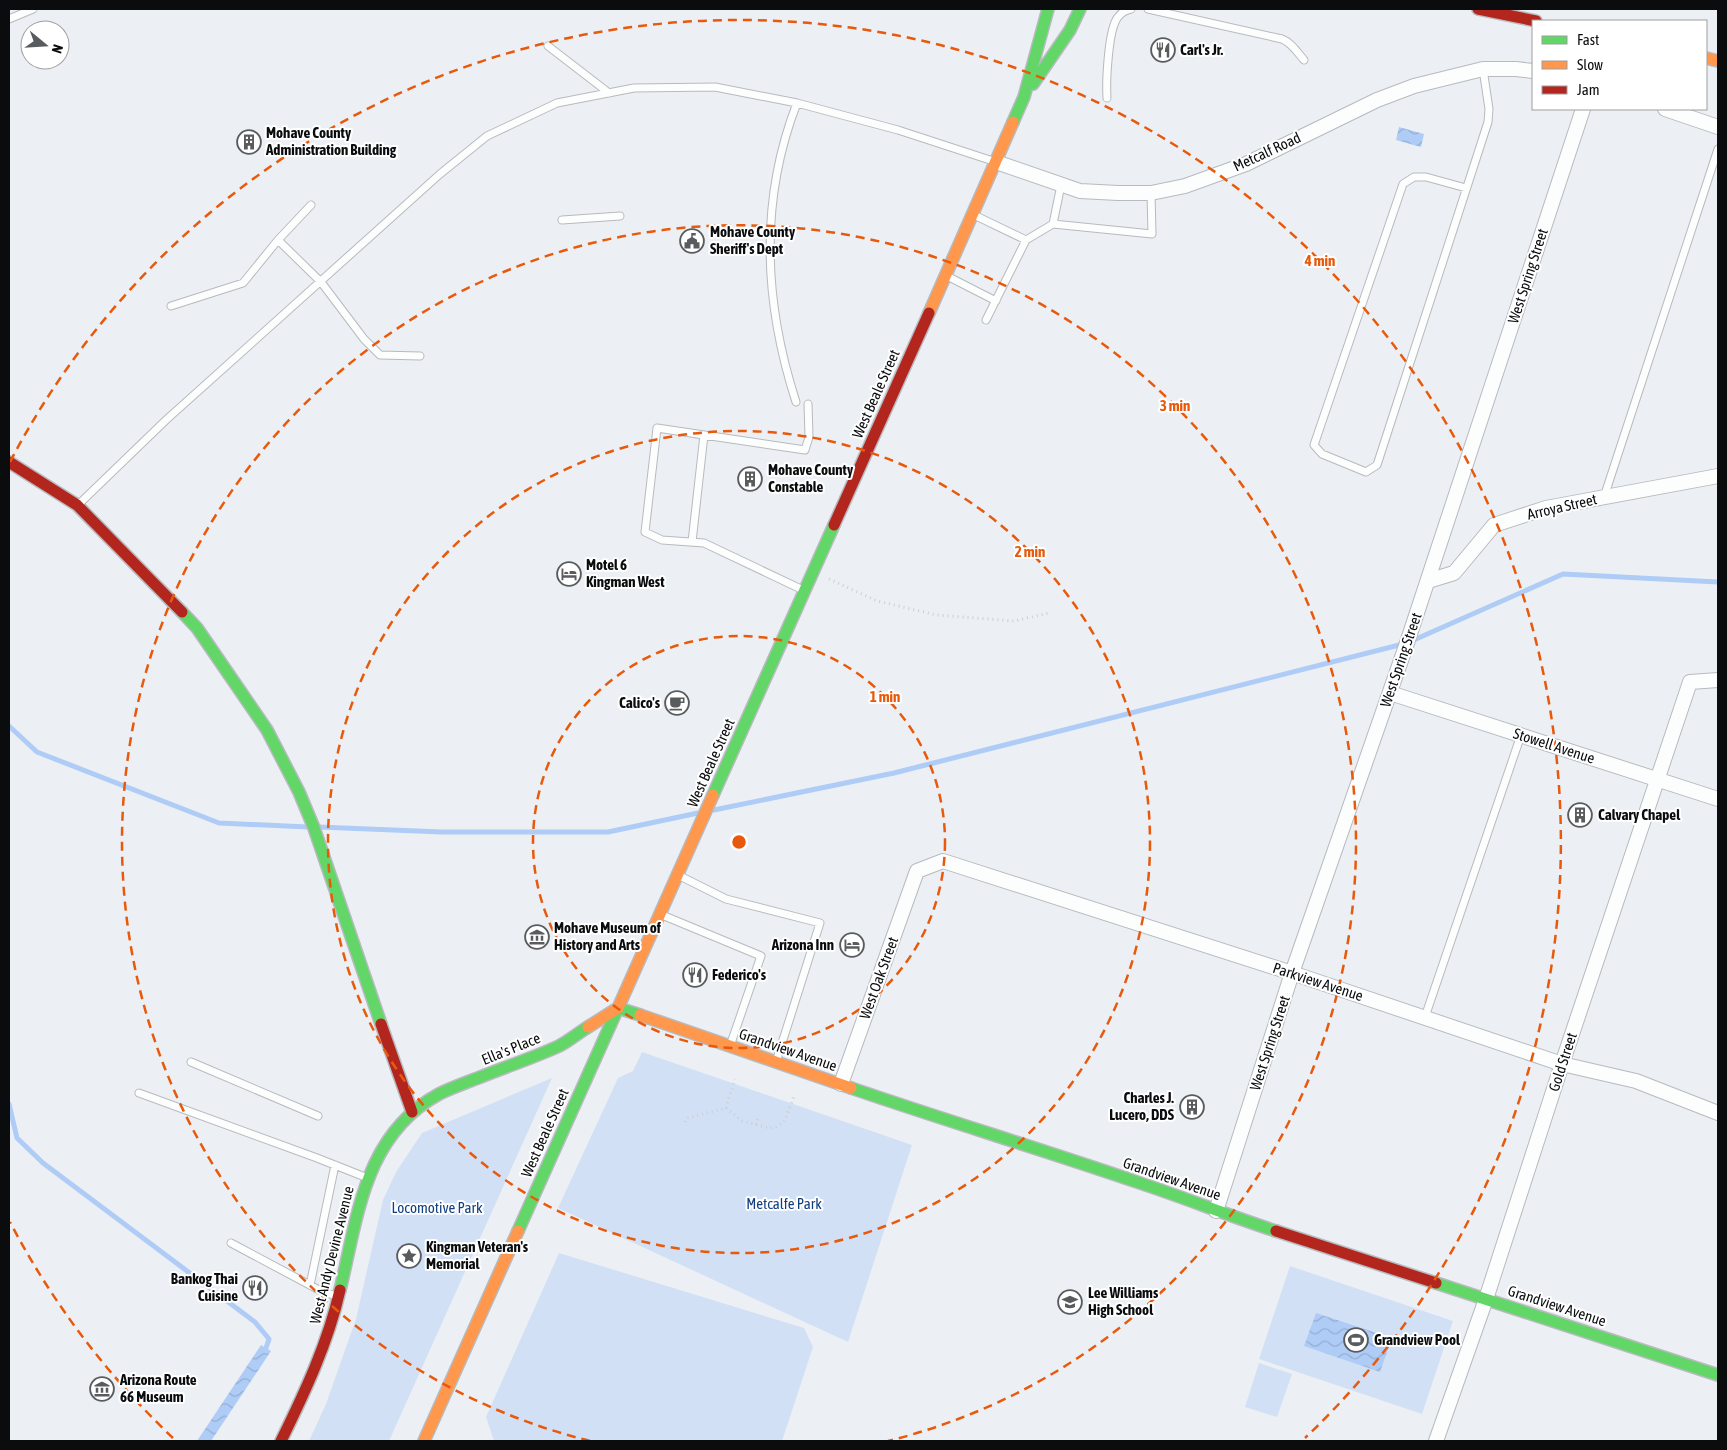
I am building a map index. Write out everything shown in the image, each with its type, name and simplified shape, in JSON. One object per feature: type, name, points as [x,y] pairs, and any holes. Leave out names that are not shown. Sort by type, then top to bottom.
[{"type":"main road","name":"West Beale Street","points":[[424,1441],[996,162],[1024,97],[1048,9]]},
{"type":"main road","name":"West Beale Street","points":[[1024,97],[1070,30],[1080,9]]},
{"type":"main road","points":[[1478,9],[1532,20]]},
{"type":"main road","points":[[9,462],[78,505],[197,628],[267,730],[299,792],[328,866],[347,928],[412,1112]]},
{"type":"main road","name":"Ella's Place","points":[[412,1112],[439,1094],[560,1045],[618,1008]]},
{"type":"main road","name":"Grandview Avenue","points":[[618,1008],[1140,1183],[1216,1211],[1718,1375]]},
{"type":"main road","name":"West Andy Devine Avenue","points":[[281,1441],[312,1378],[335,1312],[360,1196],[380,1149],[412,1112]]},
{"type":"street","name":"Metcalf Road","points":[[996,162],[1080,191],[1151,193],[1185,186],[1246,164],[1377,100],[1414,86],[1483,69],[1532,71]]},
{"type":"street","name":"West Spring Street","points":[[1216,1211],[1292,973],[1428,581],[1583,110]]},
{"type":"street","points":[[1668,110],[1718,127]]},
{"type":"street","name":"Arroya Street","points":[[1428,581],[1454,573],[1494,525],[1546,508],[1718,476]]},
{"type":"street","name":"Gold Street","points":[[1436,1441],[1486,1299],[1562,1064],[1690,682],[1718,680]]},
{"type":"street","name":"Stowell Avenue","points":[[1390,693],[1718,800]]},
{"type":"street","name":"Parkview Avenue","points":[[917,871],[943,861],[1292,973],[1562,1064],[1636,1081],[1718,1113]]},
{"type":"street","name":"West Oak Street","points":[[841,1084],[917,871]]},
{"type":"lane","points":[[9,19],[33,9]]},
{"type":"lane","points":[[1107,98],[1106,84],[1112,30],[1117,17],[1131,9]]},
{"type":"lane","points":[[1148,9],[1282,38],[1295,48],[1304,60]]},
{"type":"lane","points":[[548,46],[609,93]]},
{"type":"lane","points":[[1466,188],[1426,177],[1414,177],[1403,184],[1314,446],[1322,454],[1366,472],[1377,465],[1488,122],[1489,109],[1483,69]]},
{"type":"lane","points":[[78,505],[166,420],[440,174],[487,136],[557,103],[634,88],[714,87],[797,103],[898,130],[996,162]]},
{"type":"lane","points":[[796,402],[780,349],[771,290],[770,246],[772,206],[777,170],[790,121],[797,103]]},
{"type":"lane","points":[[1604,497],[1718,149]]},
{"type":"lane","points":[[1053,224],[1060,185]]},
{"type":"lane","points":[[986,320],[1026,240],[1053,224],[1152,234],[1151,193]]},
{"type":"lane","points":[[171,306],[243,282],[278,240],[311,205]]},
{"type":"lane","points":[[973,214],[1026,240]]},
{"type":"lane","points":[[562,220],[620,216]]},
{"type":"lane","points":[[278,240],[321,282],[364,339],[380,355],[420,356]]},
{"type":"lane","points":[[946,275],[996,301]]},
{"type":"lane","points":[[804,591],[704,543],[662,540],[645,532],[657,428],[806,450],[809,437],[808,404]]},
{"type":"lane","points":[[692,542],[704,435]]},
{"type":"lane","points":[[1425,1017],[1521,735]]},
{"type":"lane","points":[[677,875],[726,899],[820,923],[776,1062]]},
{"type":"lane","points":[[660,914],[760,956],[730,1046]]},
{"type":"lane","points":[[191,1062],[318,1116]]},
{"type":"lane","points":[[139,1093],[335,1165],[367,1179]]},
{"type":"lane","points":[[310,1285],[335,1165]]},
{"type":"lane","points":[[230,1243],[310,1285],[338,1297]]},
{"type":"path","points":[[813,572],[877,601],[937,616],[1014,621],[1048,613]]},
{"type":"path","points":[[726,1108],[735,1079]]},
{"type":"path","points":[[726,1108],[742,1121],[776,1128],[784,1122],[794,1097]]},
{"type":"path","points":[[685,1122],[687,1118],[726,1108]]},
{"type":"path","points":[[756,1125],[758,1119]]},
{"type":"green space","name":"Metcalfe Park","points":[[642,1052],[912,1145],[848,1342],[558,1208],[618,1078],[633,1071]]},
{"type":"green space","name":"Locomotive Park","points":[[552,1078],[389,1441],[309,1441],[326,1404],[356,1319],[383,1200],[396,1172],[422,1133]]},
{"type":"green space","points":[[559,1253],[804,1328],[813,1347],[782,1441],[494,1441],[486,1417]]},
{"type":"green space","name":"Grandview Pool","points":[[1290,1266],[1453,1321],[1422,1414],[1259,1359]]},
{"type":"green space","points":[[1259,1363],[1292,1374],[1277,1417],[1245,1407]]},
{"type":"water","points":[[1399,127],[1424,134],[1421,147],[1396,140]]},
{"type":"water","points":[[1316,1313],[1392,1338],[1380,1372],[1304,1346]]},
{"type":"water","points":[[261,1345],[271,1351],[211,1441],[197,1441]]},
{"type":"waterway","points":[[714,810],[894,773],[1407,643],[1563,574],[1718,582]]},
{"type":"waterway","points":[[9,726],[37,752],[219,823],[308,827]]},
{"type":"waterway","points":[[319,827],[442,832],[608,832],[698,813]]},
{"type":"waterway","points":[[9,1104],[17,1138],[43,1163],[255,1322],[269,1339],[266,1348]]},
{"type":"traffic: fast","points":[[1013,122],[1024,97],[1048,9]]},
{"type":"traffic: fast","points":[[1033,84],[1070,30],[1080,9]]},
{"type":"traffic: fast","points":[[713,795],[834,525]]},
{"type":"traffic: fast","points":[[182,612],[197,628],[267,730],[299,792],[314,828],[381,1024]]},
{"type":"traffic: fast","points":[[518,1231],[618,1008],[640,1015]]},
{"type":"traffic: fast","points":[[340,1290],[359,1206],[379,1155],[394,1132],[414,1111],[439,1094],[559,1046],[588,1027]]},
{"type":"traffic: fast","points":[[851,1088],[1104,1171],[1276,1231]]},
{"type":"traffic: fast","points":[[1436,1283],[1718,1375]]},
{"type":"traffic: slow","points":[[1707,58],[1718,61]]},
{"type":"traffic: slow","points":[[929,313],[1013,122]]},
{"type":"traffic: slow","points":[[588,1027],[618,1008],[713,795]]},
{"type":"traffic: slow","points":[[640,1015],[851,1088]]},
{"type":"traffic: slow","points":[[424,1441],[518,1231]]},
{"type":"traffic: jam","points":[[1478,9],[1532,20]]},
{"type":"traffic: jam","points":[[834,525],[929,313]]},
{"type":"traffic: jam","points":[[9,462],[77,505],[182,612]]},
{"type":"traffic: jam","points":[[381,1024],[412,1112]]},
{"type":"traffic: jam","points":[[1276,1231],[1436,1283]]},
{"type":"traffic: jam","points":[[281,1441],[307,1386],[322,1348],[340,1290]]},
{"type":"place","name":"Carl's Jr.","points":[[1163,50]]},
{"type":"place","name":"Mohave County Administration Building","points":[[249,142]]},
{"type":"place","name":"Mohave County Sheriff's Dept","points":[[692,241]]},
{"type":"place","name":"Mohave County Constable","points":[[750,479]]},
{"type":"place","name":"Motel 6 Kingman West","points":[[569,574]]},
{"type":"place","name":"Calico's","points":[[677,703]]},
{"type":"place","name":"Calvary Chapel","points":[[1580,815]]},
{"type":"place","name":"Mohave Museum of History and Arts","points":[[537,937]]},
{"type":"place","name":"Arizona Inn","points":[[852,945]]},
{"type":"place","name":"Federico's","points":[[695,975]]},
{"type":"place","name":"Charles J. Lucero, DDS","points":[[1192,1107]]},
{"type":"place","name":"Kingman Veteran's Memorial","points":[[409,1256]]},
{"type":"place","name":"Bankog Thai Cuisine","points":[[255,1288]]},
{"type":"place","name":"Lee Williams High School","points":[[1070,1302]]},
{"type":"place","name":"Grandview Pool","points":[[1356,1340]]},
{"type":"place","name":"Arizona Route 66 Museum","points":[[102,1389]]}]
